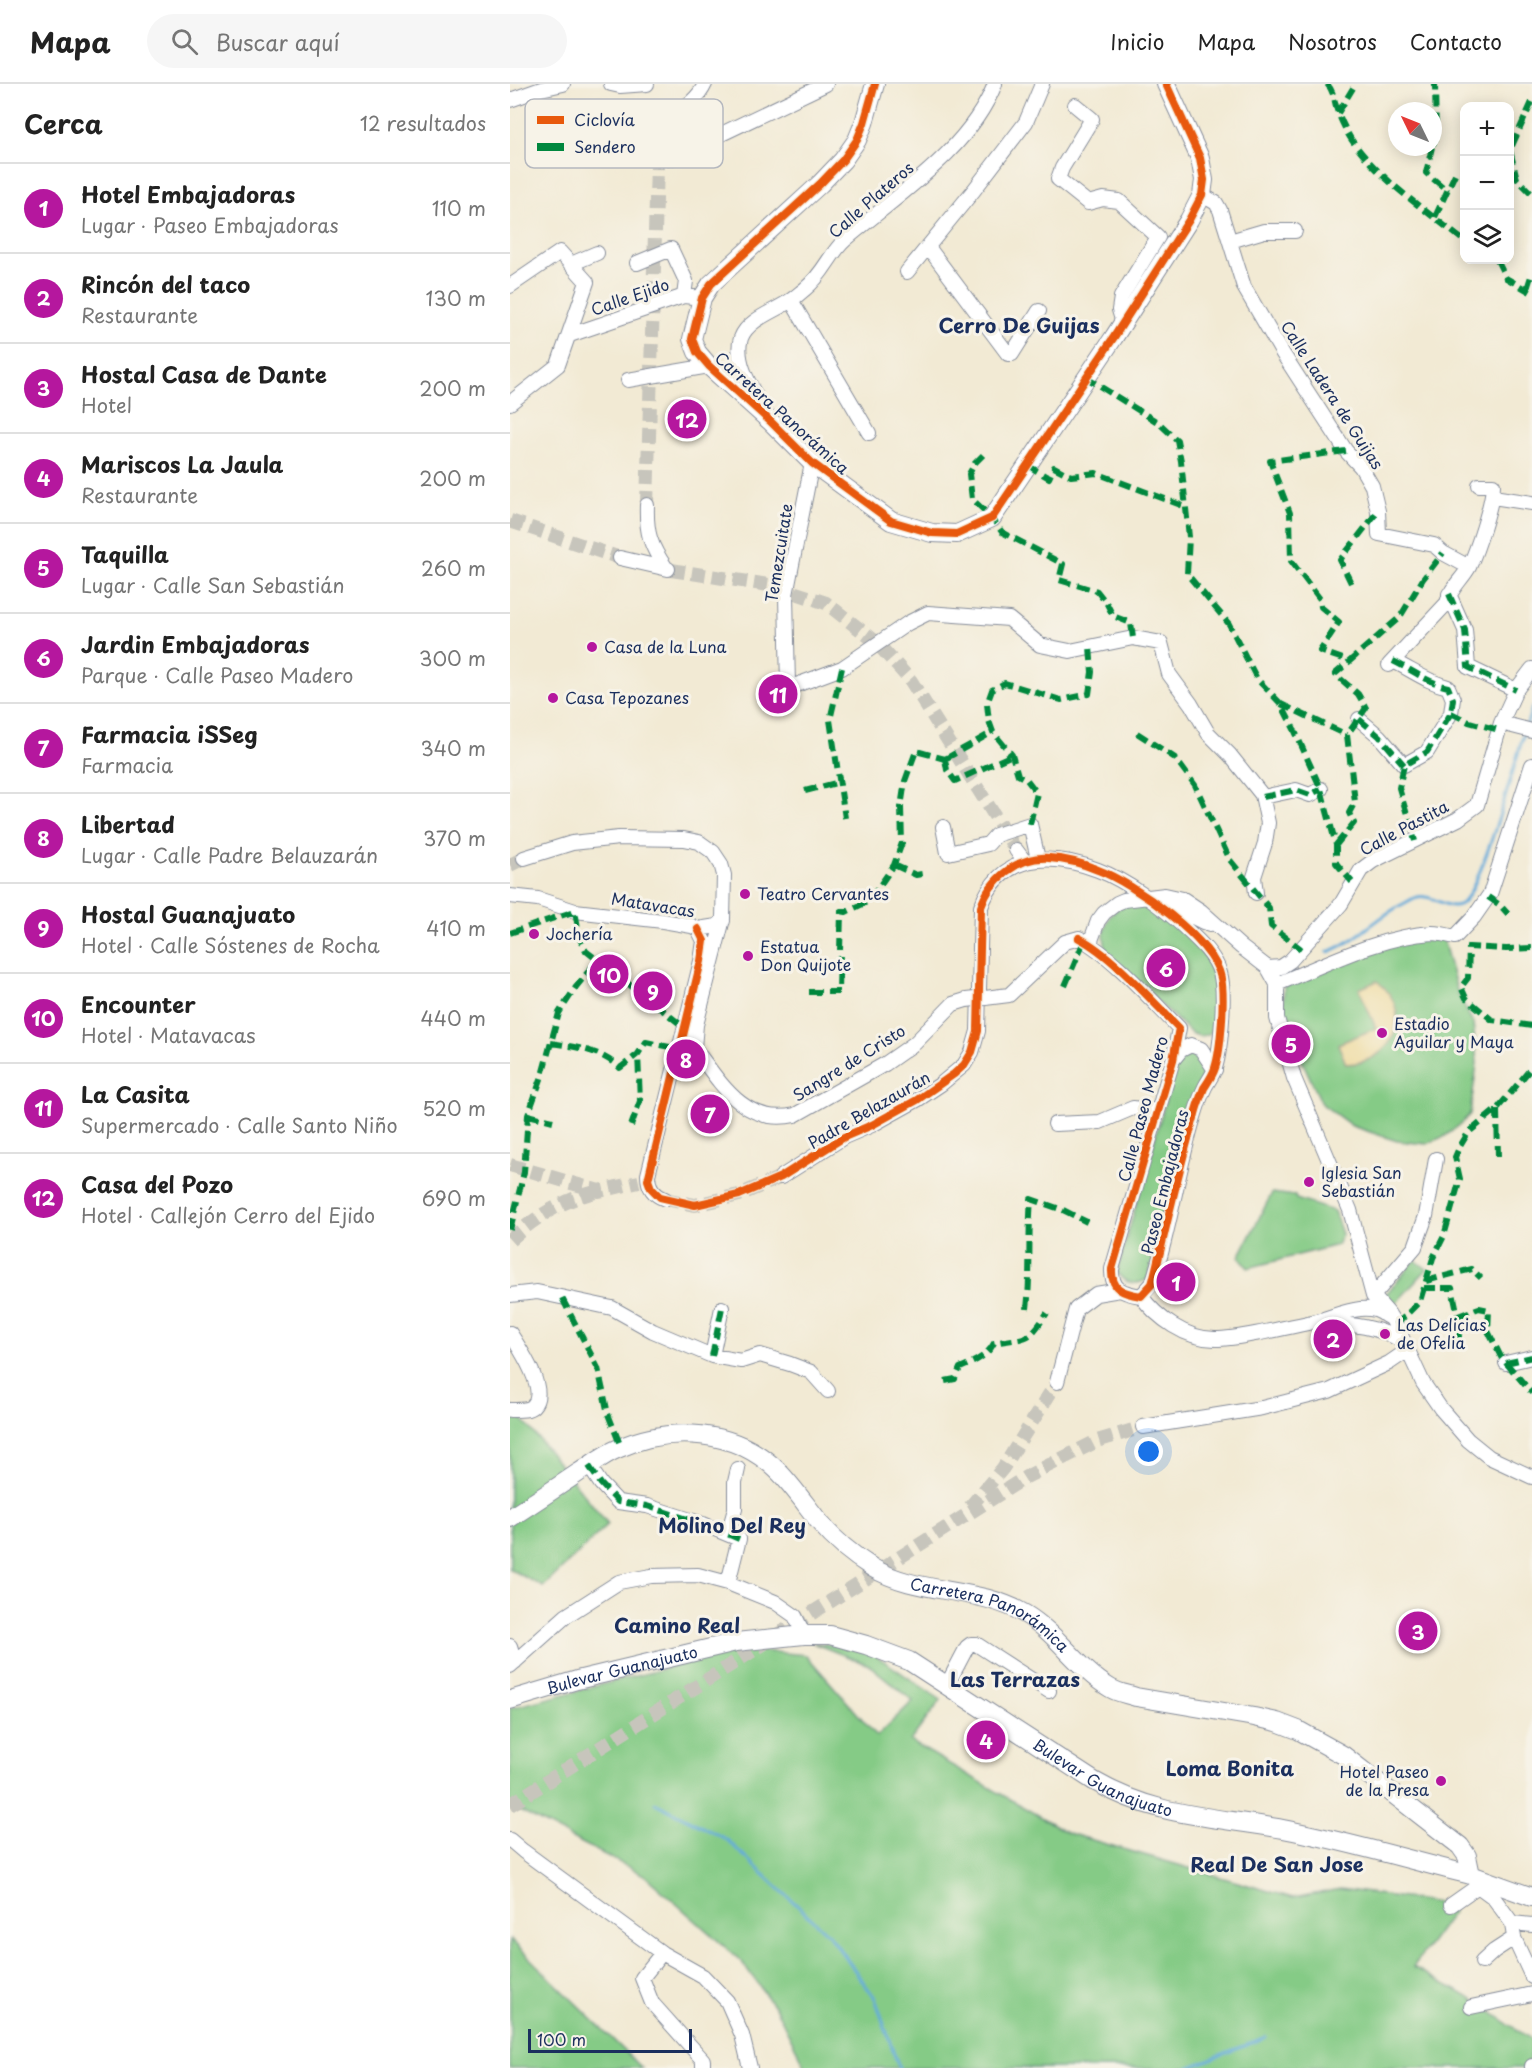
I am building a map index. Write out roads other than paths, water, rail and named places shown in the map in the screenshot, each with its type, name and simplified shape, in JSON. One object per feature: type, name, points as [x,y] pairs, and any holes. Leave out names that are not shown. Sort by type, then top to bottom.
[{"type":"street","points":[[510,100],[530,92],[563,84]]},
{"type":"street","points":[[611,84],[620,86],[647,84]]},
{"type":"street","points":[[694,99],[705,84]]},
{"type":"street","points":[[723,133],[826,84]]},
{"type":"street","name":"Carretera Panorámica","points":[[875,84],[857,140],[843,160],[711,284],[693,297],[692,339],[697,352],[709,366],[813,463],[891,521],[932,533],[957,534],[992,518],[1123,323],[1189,220],[1202,195],[1204,180],[1200,158],[1166,84]]},
{"type":"street","name":"Calle Plateros","points":[[770,421],[744,372],[740,356],[741,338],[750,325],[791,300],[817,279],[843,242],[924,176],[964,134],[989,100],[995,84]]},
{"type":"street","points":[[907,272],[1026,122],[1042,84]]},
{"type":"street","points":[[1075,105],[1092,119],[1062,168],[1058,179],[1088,203],[1103,199],[1119,201],[1158,237],[1121,297],[1119,310],[1123,323]]},
{"type":"street","name":"Calle Ladera de Guijas","points":[[1202,195],[1216,203],[1244,287],[1283,354],[1372,486],[1378,511],[1379,534],[1434,544],[1443,553],[1469,567]]},
{"type":"street","points":[[1230,242],[1264,231],[1295,231]]},
{"type":"street","points":[[928,247],[1008,354],[1012,354],[1040,311]]},
{"type":"street","points":[[637,263],[671,249],[693,297]]},
{"type":"street","points":[[510,286],[560,252],[587,282],[558,365],[510,403]]},
{"type":"street","points":[[571,264],[597,253]]},
{"type":"street","name":"Calle Ejido","points":[[570,334],[693,297]]},
{"type":"street","points":[[791,300],[869,433]]},
{"type":"street","points":[[628,380],[709,366]]},
{"type":"street","name":"Temezcuitate","points":[[813,463],[786,595],[787,686],[791,687],[842,668],[908,623],[928,613],[1009,619],[1040,645],[1070,651],[1133,638],[1161,643],[1169,674],[1191,704],[1208,734],[1230,755],[1263,797]]},
{"type":"street","points":[[1359,719],[1379,736],[1404,765],[1427,752],[1451,713],[1453,699],[1448,687],[1436,684],[1391,663],[1447,603],[1449,594],[1469,567],[1493,497],[1493,485],[1479,485]]},
{"type":"street","points":[[1493,497],[1532,503]]},
{"type":"street","points":[[620,558],[669,569],[656,554],[648,536],[647,505]]},
{"type":"street","points":[[1449,594],[1465,630],[1468,667],[1516,690]]},
{"type":"street","name":"Calle Pastita","points":[[1268,968],[1281,967],[1290,961],[1341,904],[1361,870],[1372,861],[1458,819],[1477,805],[1501,723],[1516,690],[1532,669]]},
{"type":"street","points":[[1501,723],[1526,728]]},
{"type":"street","points":[[1277,984],[1357,951],[1405,938],[1433,933],[1455,937],[1474,917],[1490,894],[1532,765]]},
{"type":"street","points":[[1257,893],[1254,877],[1265,843],[1268,823],[1263,797],[1296,790],[1311,795],[1321,789]]},
{"type":"street","points":[[943,826],[948,853],[988,844],[996,835],[1029,824],[1032,861]]},
{"type":"street","points":[[524,858],[572,843],[619,838],[684,839],[695,841],[713,852],[723,870],[725,901],[723,921],[696,1025],[687,1046],[644,1181],[655,1194],[665,1199]]},
{"type":"street","points":[[1016,850],[1032,861],[1050,858],[1082,865],[1099,870],[1121,882],[1118,894],[1084,941]]},
{"type":"street","name":"Padre Belazaurán","points":[[781,1177],[844,1137],[872,1125],[917,1100],[964,1065],[972,1052],[978,1031],[981,908],[986,892],[1002,875],[1032,861]]},
{"type":"street","name":"Paseo Embajadoras","points":[[1121,882],[1150,897],[1196,938],[1216,962],[1222,981],[1221,1040],[1215,1070],[1204,1088],[1194,1117],[1152,1284],[1141,1296]]},
{"type":"street","points":[[1084,941],[1110,907],[1124,900],[1165,895],[1182,899],[1201,911],[1268,968],[1277,984],[1277,1018],[1294,1078],[1350,1210],[1373,1296],[1396,1325],[1431,1397],[1468,1440],[1489,1457],[1532,1477]]},
{"type":"street","name":"Matavacas","points":[[510,896],[538,899],[575,911],[663,921],[698,929],[717,927],[723,921]]},
{"type":"street","points":[[687,1046],[704,945],[703,937],[698,929]]},
{"type":"street","name":"Sangre de Cristo","points":[[687,1046],[730,1096],[746,1107],[768,1116],[784,1118],[795,1115],[885,1064],[915,1043],[959,1002],[1009,995],[1065,942],[1084,941]]},
{"type":"street","name":"Calle Paseo Madero","points":[[1084,941],[1192,1041],[1211,1045],[1221,1040]]},
{"type":"street","name":"Calle Paseo Madero","points":[[1120,1290],[1113,1280],[1112,1269],[1173,1060],[1179,1028]]},
{"type":"street","name":"Calle Paseo Madero","points":[[1173,1060],[1181,1050],[1191,1045],[1201,1049],[1215,1070]]},
{"type":"street","points":[[1055,1124],[1100,1122],[1133,1108],[1158,1111]]},
{"type":"street","points":[[1311,1322],[1348,1303],[1373,1296],[1415,1247],[1426,1216],[1436,1159]]},
{"type":"street","points":[[1057,1382],[1076,1309],[1096,1294],[1120,1290],[1126,1294],[1141,1296],[1163,1320],[1178,1329],[1213,1340],[1245,1336],[1371,1308],[1381,1312],[1396,1325]]},
{"type":"street","points":[[510,1295],[537,1292],[612,1308],[653,1331],[712,1356],[741,1362],[760,1355],[811,1372],[828,1391]]},
{"type":"street","points":[[712,1356],[722,1308]]},
{"type":"street","points":[[1311,1322],[1348,1324],[1367,1328],[1390,1334],[1406,1346]]},
{"type":"street","points":[[510,1333],[530,1366],[537,1389],[537,1398],[533,1406],[528,1409],[510,1410]]},
{"type":"street","points":[[1143,1427],[1262,1408],[1329,1392],[1389,1363],[1406,1346]]},
{"type":"street","points":[[1506,1363],[1532,1357]]},
{"type":"street","name":"Carretera Panorámica","points":[[510,1518],[616,1449],[663,1435],[703,1435],[725,1440],[744,1448],[778,1471],[823,1526],[849,1551],[881,1572],[896,1578],[982,1596],[1005,1604],[1039,1623],[1059,1640],[1080,1664],[1101,1682],[1116,1691],[1136,1697],[1278,1722],[1322,1742],[1343,1755],[1460,1846],[1467,1856],[1475,1879]]},
{"type":"street","points":[[589,1466],[601,1484],[618,1502],[647,1506],[734,1536]]},
{"type":"street","points":[[728,1583],[734,1536],[735,1482],[738,1469]]},
{"type":"street","points":[[513,1664],[566,1616],[619,1582],[651,1576],[698,1575],[728,1583],[782,1607],[795,1616],[804,1635]]},
{"type":"street","name":"Bulevar Guanajuato","points":[[510,1700],[577,1680],[736,1642],[804,1635],[830,1635],[866,1644],[909,1661],[1117,1795],[1179,1814],[1287,1830],[1475,1879]]},
{"type":"street","points":[[947,1685],[967,1647],[976,1644],[1049,1691]]},
{"type":"street","points":[[510,1646],[513,1664]]},
{"type":"street","points":[[510,1840],[662,1953],[703,1976],[727,2001],[742,2035],[750,2068]]},
{"type":"street","points":[[1475,1879],[1532,1897]]},
{"type":"street","points":[[1451,1905],[1475,1879]]},
{"type":"street","points":[[1475,1879],[1512,1923],[1515,1938],[1532,1977]]},
{"type":"street","points":[[1512,1923],[1532,1925]]},
{"type":"street","points":[[1482,1962],[1494,1951],[1515,1938]]},
{"type":"street","points":[[662,1953],[642,1978],[652,2003],[703,2060],[703,2068]]},
{"type":"street","points":[[1471,2007],[1532,1994]]},
{"type":"waterway","points":[[1526,727],[1532,708]]},
{"type":"waterway","points":[[1328,952],[1349,942],[1395,908],[1416,897],[1423,896],[1450,906],[1461,904],[1469,894],[1487,852],[1524,733]]},
{"type":"waterway","points":[[655,1803],[726,1839],[829,1935],[875,1998],[899,2068]]},
{"type":"waterway","points":[[1188,2068],[1266,2037]]},
{"type":"tunnel","points":[[647,505],[657,168]]},
{"type":"tunnel","points":[[510,521],[620,558]]},
{"type":"tunnel","points":[[671,570],[775,586],[826,603],[876,642],[911,681],[1016,850]]},
{"type":"tunnel","points":[[510,865],[524,858]]},
{"type":"tunnel","points":[[510,1165],[599,1191],[639,1182]]},
{"type":"tunnel","points":[[665,1199],[695,1205],[739,1195],[781,1177]]},
{"type":"tunnel","points":[[510,1240],[530,1223],[552,1210],[586,1194],[599,1191]]},
{"type":"tunnel","points":[[970,1507],[1003,1468],[1057,1382]]},
{"type":"tunnel","points":[[510,1805],[1026,1477],[1097,1441],[1143,1427]]},
{"type":"place","name":"Casa del Pozo","points":[[687,419]]},
{"type":"place","name":"Casa de la Luna","points":[[592,647]]},
{"type":"place","name":"La Casita","points":[[778,694]]},
{"type":"place","name":"Casa Tepozanes","points":[[553,698]]},
{"type":"place","name":"Teatro Cervantes","points":[[745,894]]},
{"type":"place","name":"Jochería","points":[[534,934]]},
{"type":"place","name":"Estatua Don Quijote","points":[[748,956]]},
{"type":"place","name":"Jardin Embajadoras","points":[[1166,968]]},
{"type":"place","name":"Encounter","points":[[609,974]]},
{"type":"place","name":"Hostal Guanajuato","points":[[653,991]]},
{"type":"place","name":"Estadio Aguilar y Maya","points":[[1382,1033]]},
{"type":"place","name":"Taquilla","points":[[1291,1044]]},
{"type":"place","name":"Libertad","points":[[686,1059]]},
{"type":"place","name":"Farmacia iSSeg","points":[[710,1114]]},
{"type":"place","name":"Iglesia San Sebastián","points":[[1309,1182]]},
{"type":"place","name":"Hotel Embajadoras","points":[[1176,1282]]},
{"type":"place","name":"Las Delicias de Ofelia","points":[[1385,1334]]},
{"type":"place","name":"Rincón del taco","points":[[1333,1339]]},
{"type":"place","name":"Hostal Casa de Dante","points":[[1418,1631]]},
{"type":"place","name":"Mariscos La Jaula","points":[[986,1740]]},
{"type":"place","name":"Hotel Paseo de la Presa","points":[[1441,1781]]},
{"type":"district","name":"Cerro De Guijas","points":[[1019,326]]},
{"type":"district","name":"Molino Del Rey","points":[[732,1526]]},
{"type":"district","name":"Camino Real","points":[[677,1626]]},
{"type":"district","name":"Las Terrazas","points":[[1015,1680]]},
{"type":"district","name":"Loma Bonita","points":[[1230,1769]]},
{"type":"district","name":"Real De San Jose","points":[[1277,1865]]}]
